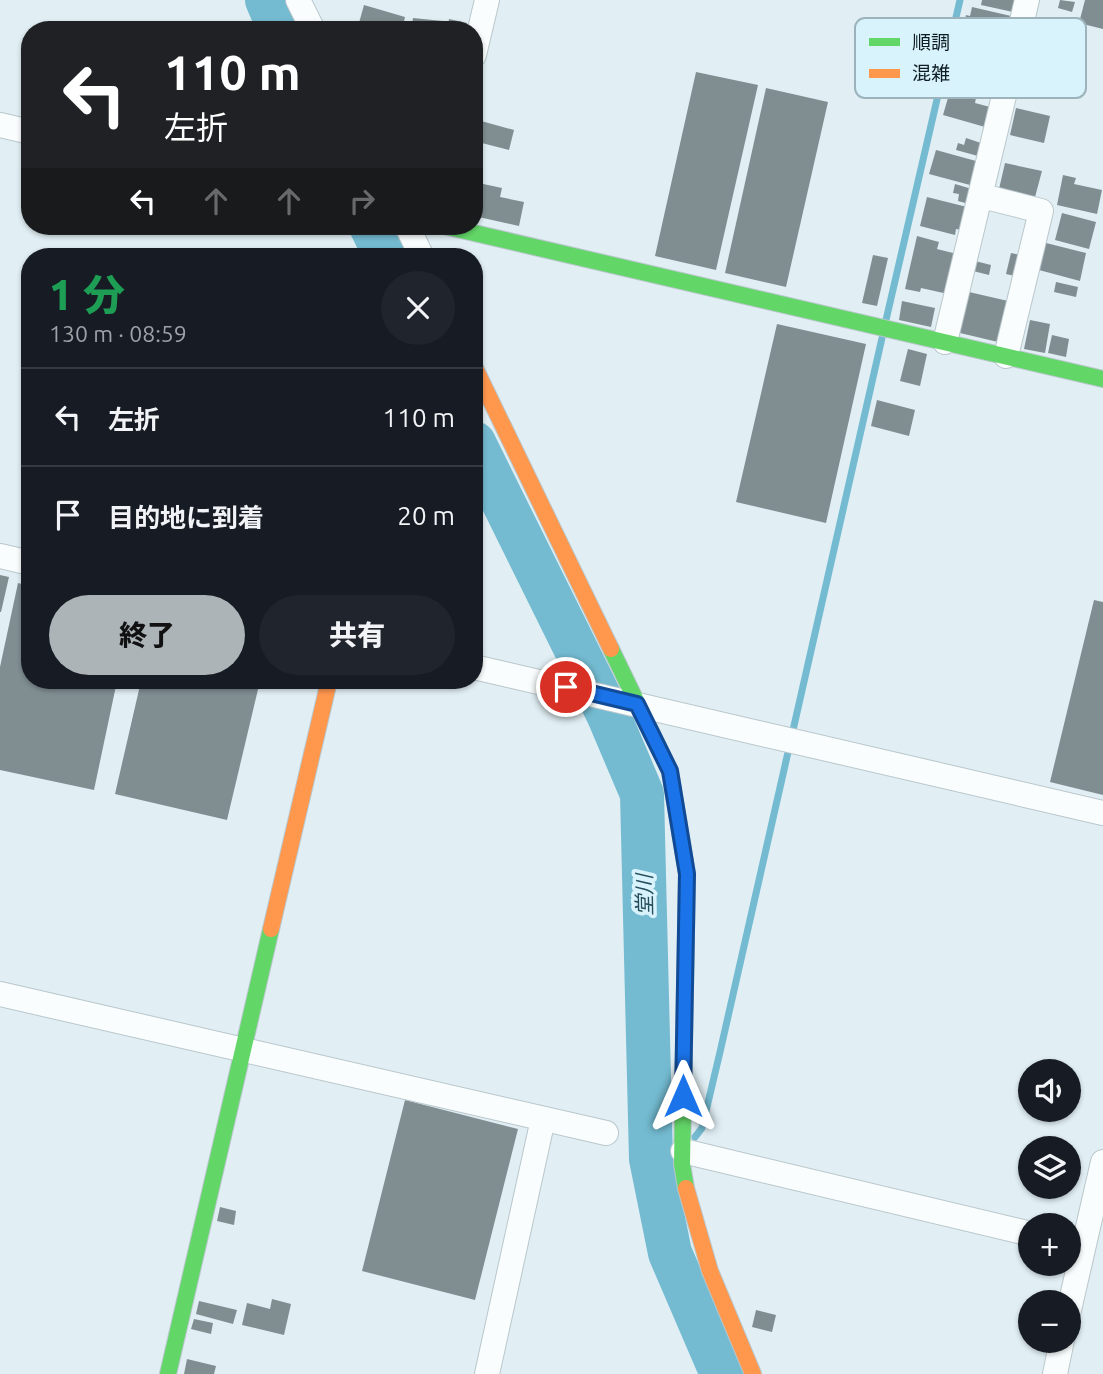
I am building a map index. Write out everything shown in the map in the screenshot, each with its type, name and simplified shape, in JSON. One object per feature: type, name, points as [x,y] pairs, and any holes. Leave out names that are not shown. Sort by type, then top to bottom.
[{"type":"street","points":[[298,0],[308,21]]},
{"type":"street","points":[[482,21],[487,0]]},
{"type":"street","points":[[1023,18],[1027,0]]},
{"type":"street","points":[[945,342],[1004,98]]},
{"type":"street","points":[[0,125],[21,130]]},
{"type":"street","points":[[982,196],[1041,211],[1006,356]]},
{"type":"street","points":[[483,235],[1103,379]]},
{"type":"street","points":[[483,385],[670,771],[687,874],[683,1151],[685,1191],[693,1223],[753,1374]]},
{"type":"street","points":[[0,556],[21,561]]},
{"type":"street","points":[[483,669],[1103,813]]},
{"type":"street","points":[[168,1374],[327,689]]},
{"type":"street","points":[[0,994],[606,1133]]},
{"type":"street","points":[[487,1374],[543,1119]]},
{"type":"street","points":[[683,1151],[1018,1231]]},
{"type":"street","points":[[1074,1290],[1103,1162]]},
{"type":"street","points":[[1055,1374],[1059,1353]]},
{"type":"building","points":[[982,0],[1016,0],[1013,12],[981,5]]},
{"type":"building","points":[[1060,0],[1075,2],[1072,12],[1058,8]]},
{"type":"building","points":[[1085,0],[1103,0],[1103,29],[1086,25],[1086,18],[1080,18]]},
{"type":"building","points":[[364,5],[405,17],[404,21],[360,21]]},
{"type":"building","points":[[972,7],[1011,16],[965,18],[966,15],[970,16]]},
{"type":"building","points":[[413,18],[443,21],[412,21]]},
{"type":"building","points":[[696,72],[758,85],[716,270],[655,256]]},
{"type":"building","points":[[766,88],[828,102],[786,287],[725,273]]},
{"type":"building","points":[[948,98],[976,98],[975,103],[990,107],[985,127],[943,115]]},
{"type":"building","points":[[1016,108],[1050,116],[1044,143],[1010,135]]},
{"type":"building","points":[[483,121],[514,130],[509,150],[483,143]]},
{"type":"building","points":[[966,138],[981,143],[978,156],[956,150],[958,143],[964,145]]},
{"type":"building","points":[[936,150],[976,161],[970,185],[929,174]]},
{"type":"building","points":[[1005,163],[1042,171],[1035,197],[999,189]]},
{"type":"building","points":[[1063,175],[1076,178],[1074,184],[1102,190],[1097,214],[1057,205]]},
{"type":"building","points":[[483,184],[502,188],[500,197],[524,202],[519,226],[483,218]]},
{"type":"building","points":[[955,184],[972,189],[969,204],[958,201],[959,194],[953,193]]},
{"type":"building","points":[[927,197],[967,207],[962,230],[956,229],[955,235],[920,226]]},
{"type":"building","points":[[1062,213],[1096,222],[1089,249],[1055,240]]},
{"type":"building","points":[[917,236],[939,242],[937,249],[957,254],[948,294],[921,288],[920,292],[905,289]]},
{"type":"building","points":[[1046,243],[1086,253],[1080,281],[1039,270]]},
{"type":"building","points":[[1011,253],[1020,255],[1015,276],[1006,274]]},
{"type":"building","points":[[873,255],[888,258],[877,306],[862,303]]},
{"type":"building","points":[[975,261],[991,265],[989,275],[973,271]]},
{"type":"building","points":[[1056,282],[1078,287],[1076,297],[1054,292]]},
{"type":"building","points":[[969,292],[1008,301],[998,342],[960,333]]},
{"type":"building","points":[[902,301],[935,308],[931,327],[899,320]]},
{"type":"building","points":[[1030,320],[1050,324],[1045,353],[1024,349]]},
{"type":"building","points":[[777,324],[866,344],[826,523],[736,502]]},
{"type":"building","points":[[1052,335],[1069,339],[1066,357],[1048,353]]},
{"type":"building","points":[[908,349],[927,354],[920,386],[900,381]]},
{"type":"building","points":[[877,400],[915,410],[909,436],[871,426]]},
{"type":"building","points":[[0,575],[9,577],[1,612],[0,612]]},
{"type":"building","points":[[18,583],[21,584],[21,689],[115,689],[94,790],[0,770],[0,667]]},
{"type":"building","points":[[1094,600],[1103,602],[1103,795],[1050,782]]},
{"type":"building","points":[[139,689],[258,689],[227,820],[115,794]]},
{"type":"building","points":[[405,1100],[518,1129],[475,1300],[362,1271]]},
{"type":"building","points":[[220,1207],[236,1211],[234,1225],[217,1221]]},
{"type":"building","points":[[272,1299],[291,1304],[284,1335],[242,1325],[247,1303],[270,1309]]},
{"type":"building","points":[[199,1301],[237,1310],[233,1324],[196,1314]]},
{"type":"building","points":[[756,1310],[776,1315],[772,1332],[752,1327]]},
{"type":"building","points":[[194,1319],[213,1323],[211,1334],[191,1329]]},
{"type":"building","points":[[187,1359],[216,1366],[214,1374],[184,1374]]},
{"type":"waterway","name":"堂川","points":[[267,0],[276,21]]},
{"type":"waterway","points":[[956,18],[960,0]]},
{"type":"waterway","points":[[886,320],[937,98]]},
{"type":"waterway","name":"堂川","points":[[375,235],[382,248]]},
{"type":"waterway","points":[[695,1137],[702,1128],[720,1052],[882,338]]},
{"type":"waterway","name":"堂川","points":[[483,461],[608,714],[642,794],[651,1159],[670,1253],[722,1374]]},
{"type":"waterway","points":[[651,1159],[672,1148]]},
{"type":"traffic: fast","points":[[483,235],[1103,379]]},
{"type":"traffic: fast","points":[[611,649],[670,771],[687,874],[682,1164],[686,1188]]},
{"type":"traffic: fast","points":[[168,1374],[271,929]]},
{"type":"traffic: slow","points":[[483,385],[611,649]]},
{"type":"traffic: slow","points":[[271,929],[327,689]]},
{"type":"traffic: slow","points":[[686,1188],[710,1271],[753,1374]]},
{"type":"route","points":[[566,687],[637,704],[670,771],[687,874],[683,1096]]}]
